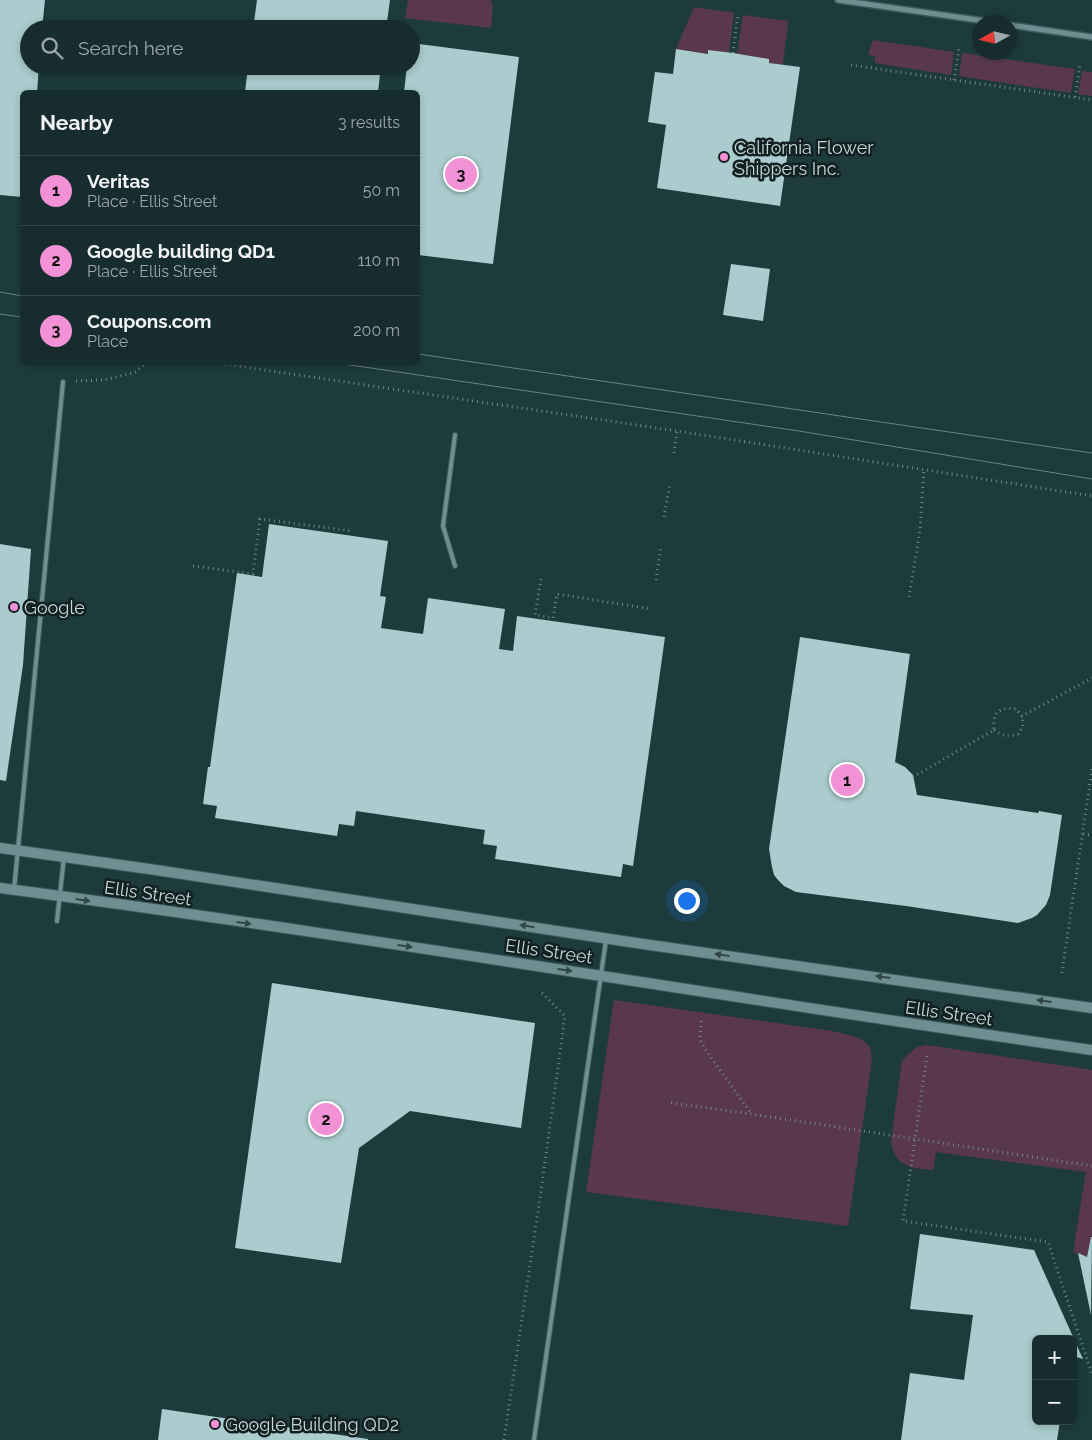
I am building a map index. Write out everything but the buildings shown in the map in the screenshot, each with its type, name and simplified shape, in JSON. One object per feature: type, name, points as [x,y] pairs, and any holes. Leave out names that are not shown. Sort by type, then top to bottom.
[{"type":"main road","name":"Ellis Street","points":[[0,848],[1092,1008]]},
{"type":"main road","name":"Ellis Street","points":[[0,888],[601,975],[895,1022],[1092,1050]]},
{"type":"street","points":[[838,0],[972,19]]},
{"type":"street","points":[[1017,26],[1092,37]]},
{"type":"lane","points":[[14,890],[63,382]]},
{"type":"lane","points":[[454,566],[443,526],[455,436]]},
{"type":"lane","points":[[57,921],[64,857]]},
{"type":"lane","points":[[534,1440],[606,938]]},
{"type":"path","points":[[733,53],[738,15]]},
{"type":"path","points":[[954,80],[959,48]]},
{"type":"path","points":[[851,65],[1092,100]]},
{"type":"path","points":[[1075,97],[1080,65]]},
{"type":"path","points":[[63,382],[104,380],[136,372],[143,365]]},
{"type":"path","points":[[230,365],[677,431],[1092,496]]},
{"type":"path","points":[[674,454],[677,431]]},
{"type":"path","points":[[909,597],[920,531],[924,469]]},
{"type":"path","points":[[664,517],[670,483]]},
{"type":"path","points":[[193,566],[253,574],[260,520],[352,531]]},
{"type":"path","points":[[656,580],[661,546]]},
{"type":"path","points":[[541,579],[535,615],[553,618],[557,594],[651,609]]},
{"type":"path","points":[[1022,716],[1092,678]]},
{"type":"path","points":[[1006,707],[1016,709],[1022,716],[1023,726],[1018,734],[1008,737],[994,730],[993,720],[997,712],[1006,707]]},
{"type":"path","points":[[913,776],[994,730]]},
{"type":"path","points":[[1062,973],[1092,769]]},
{"type":"path","points":[[1083,834],[1092,835]]},
{"type":"path","points":[[504,1440],[565,1016],[541,992]]},
{"type":"path","points":[[701,1021],[700,1040],[752,1114]]},
{"type":"path","points":[[926,1056],[903,1221],[1048,1242],[1092,1374]]},
{"type":"path","points":[[671,1103],[1092,1166]]},
{"type":"shaded area","points":[[408,0],[490,0],[493,4],[491,28],[405,18]]},
{"type":"shaded area","points":[[694,7],[734,13],[729,53],[708,54],[676,49]]},
{"type":"shaded area","points":[[743,15],[788,21],[783,65],[769,63],[769,59],[737,54]]},
{"type":"shaded area","points":[[873,40],[954,52],[951,75],[875,63],[875,56],[868,55]]},
{"type":"shaded area","points":[[962,53],[972,54],[972,60],[1011,60],[1075,69],[1071,93],[959,76]]},
{"type":"shaded area","points":[[1082,71],[1092,72],[1092,96],[1078,94]]},
{"type":"shaded area","points":[[614,1000],[832,1031],[860,1038],[870,1047],[872,1059],[848,1226],[586,1192]]},
{"type":"shaded area","points":[[927,1045],[1092,1070],[1092,1233],[1087,1257],[1073,1252],[1086,1172],[936,1152],[933,1170],[918,1169],[905,1164],[896,1156],[891,1141],[902,1060],[917,1047]]},
{"type":"tram line","points":[[0,292],[20,296]]},
{"type":"tram line","points":[[0,314],[20,317]]},
{"type":"tram line","points":[[420,354],[1092,453]]},
{"type":"tram line","points":[[350,365],[799,431],[1092,479]]},
{"type":"place","name":"California Flower Shippers Inc.","points":[[724,157]]},
{"type":"place","name":"Coupons.com","points":[[461,174]]},
{"type":"place","name":"Google","points":[[14,607]]},
{"type":"place","name":"Veritas","points":[[847,780]]},
{"type":"place","name":"Google building QD1","points":[[326,1119]]},
{"type":"place","name":"Google Building QD2","points":[[215,1424]]}]
